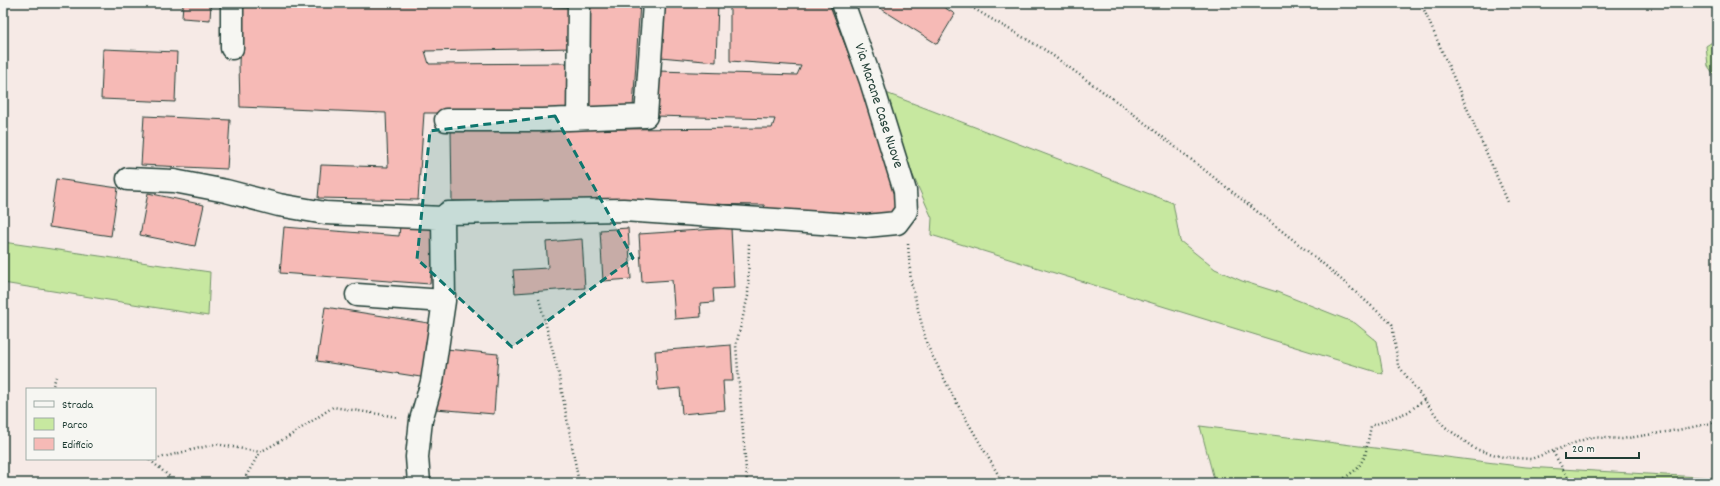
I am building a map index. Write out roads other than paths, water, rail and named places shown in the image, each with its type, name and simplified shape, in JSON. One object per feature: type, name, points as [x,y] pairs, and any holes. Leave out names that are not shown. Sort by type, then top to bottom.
[{"type":"street","points":[[232,3],[232,48]]},
{"type":"street","points":[[578,118],[579,3]]},
{"type":"street","points":[[446,120],[646,116],[654,3]]},
{"type":"street","name":"Via Marane Case Nuove","points":[[443,218],[448,213],[623,210],[866,226],[898,223],[906,211],[905,191],[871,81],[843,3]]},
{"type":"street","points":[[128,179],[174,181],[226,191],[279,205],[325,213],[443,218],[444,301],[432,382],[421,420],[417,457],[419,483]]},
{"type":"street","points":[[358,295],[444,301]]}]
